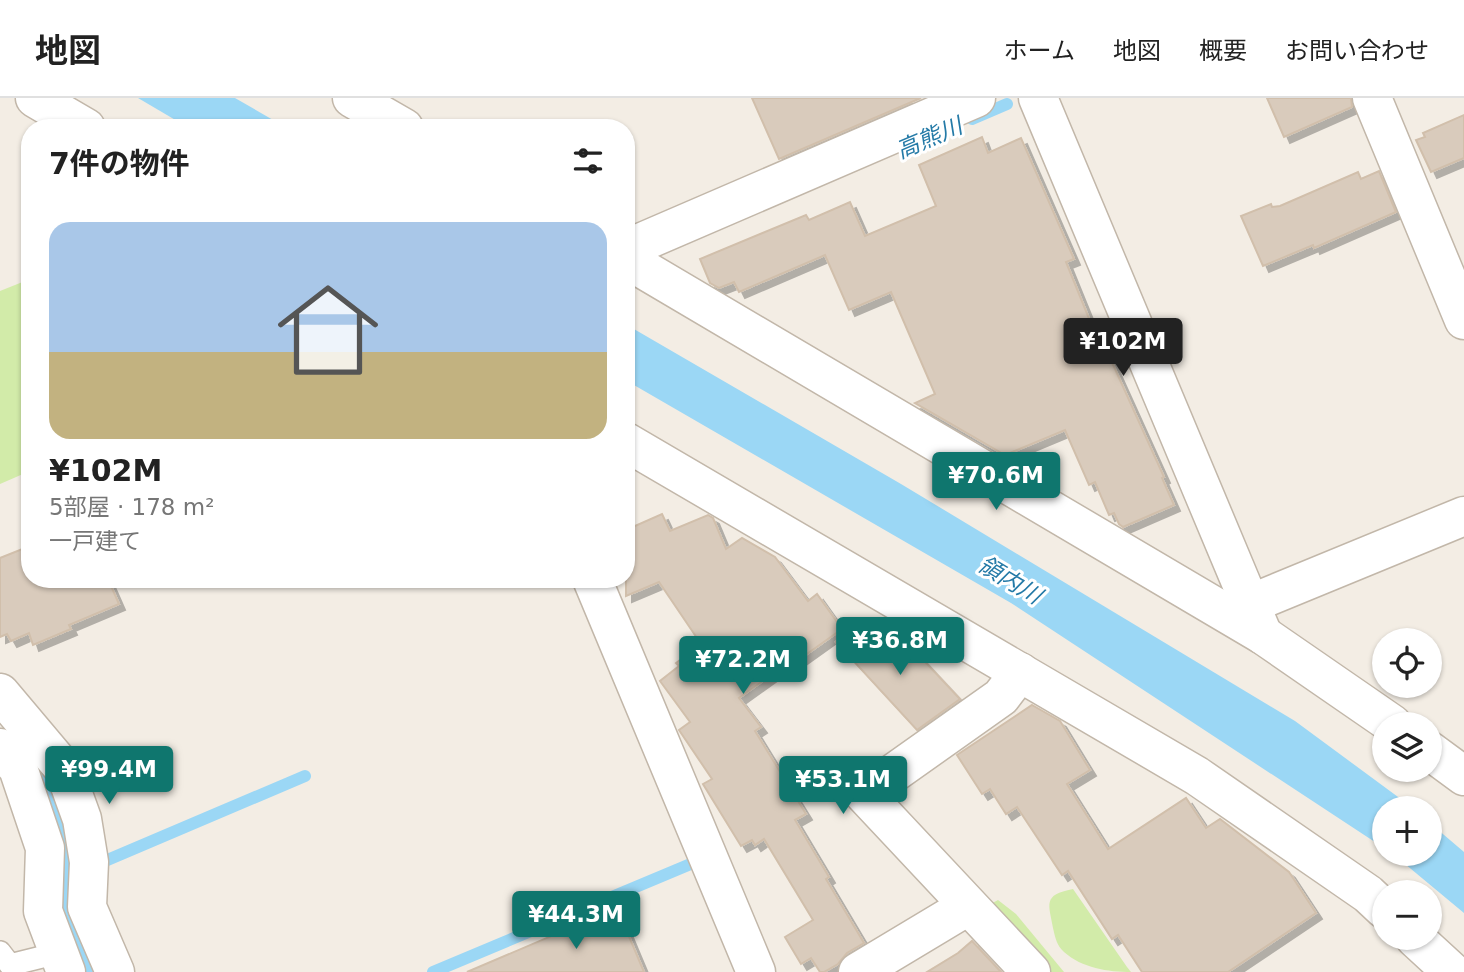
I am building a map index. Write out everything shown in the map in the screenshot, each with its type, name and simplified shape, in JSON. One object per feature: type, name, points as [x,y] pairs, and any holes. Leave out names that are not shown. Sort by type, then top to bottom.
[{"type":"street","points":[[35,98],[71,119]]},
{"type":"street","points":[[352,98],[393,116]]},
{"type":"street","points":[[635,245],[976,98]]},
{"type":"street","points":[[1038,98],[1256,620]]},
{"type":"street","points":[[1372,98],[1464,320]]},
{"type":"street","points":[[635,264],[1256,620],[1376,712]]},
{"type":"street","points":[[635,447],[1197,776],[1372,898]]},
{"type":"street","points":[[1256,620],[1464,516]]},
{"type":"street","points":[[596,588],[756,972]]},
{"type":"street","points":[[1020,672],[1001,697],[864,794],[1031,972]]},
{"type":"street","points":[[0,693],[64,769],[82,819],[89,862],[87,906],[115,972]]},
{"type":"street","points":[[0,748],[18,768],[46,848],[43,911],[62,963]]},
{"type":"street","points":[[1442,760],[1464,776]]},
{"type":"street","points":[[858,972],[968,906]]},
{"type":"street","points":[[1428,950],[1452,972]]},
{"type":"lane","points":[[0,953],[10,965],[62,963]]},
{"type":"green space","points":[[21,283],[21,475],[0,484],[0,291]]},
{"type":"green space","points":[[1073,889],[1131,972],[1104,970],[1087,965],[1071,957],[1060,947],[1053,928],[1050,902],[1056,894]]},
{"type":"green space","points":[[998,900],[1016,914],[1064,972],[1040,972],[989,905]]},
{"type":"water","points":[[138,98],[235,98],[271,119],[174,119]]},
{"type":"water","name":"領内川","points":[[635,330],[901,484],[1295,721],[1372,778],[1372,782],[1378,782],[1397,796],[1372,796],[1372,840],[1011,603],[635,386]]},
{"type":"water","points":[[1442,833],[1464,852],[1464,913],[1442,895],[1442,880],[1424,880],[1407,866],[1442,866]]},
{"type":"building","points":[[752,98],[921,98],[779,159]]},
{"type":"building","points":[[1267,98],[1351,98],[1352,107],[1284,137]]},
{"type":"building","points":[[1464,115],[1464,158],[1431,172],[1416,140],[1425,137],[1423,133]]},
{"type":"building","points":[[982,137],[988,153],[1021,138],[1074,259],[1066,262],[1101,348],[1105,347],[1174,505],[1123,527],[1114,513],[1109,515],[1095,482],[1089,485],[1065,430],[1005,455],[915,403],[935,394],[891,292],[849,310],[825,255],[739,292],[734,282],[719,288],[710,283],[700,259],[806,215],[809,220],[850,202],[865,236],[936,206],[919,165]]},
{"type":"building","points":[[1379,171],[1396,212],[1314,248],[1313,245],[1263,266],[1241,216],[1271,204],[1272,207],[1280,206],[1358,172],[1361,179]]},
{"type":"building","points":[[662,514],[670,531],[708,515],[713,518],[726,549],[742,538],[775,557],[808,601],[817,594],[842,629],[739,698],[761,727],[755,731],[806,814],[795,820],[864,943],[824,972],[820,972],[811,958],[801,964],[785,937],[813,920],[764,839],[755,845],[752,840],[741,846],[703,784],[712,779],[679,730],[690,722],[660,681],[679,666],[676,663],[701,644],[659,582],[626,596],[626,588],[635,588],[635,526]]},
{"type":"building","points":[[21,550],[21,588],[112,588],[119,604],[69,625],[71,629],[33,645],[29,633],[11,641],[7,634],[0,637],[0,558]]},
{"type":"building","points":[[864,621],[897,666],[914,650],[960,699],[917,730],[836,642]]},
{"type":"building","points":[[1032,705],[1060,721],[1090,770],[1067,784],[1108,849],[1186,798],[1206,828],[1220,819],[1289,872],[1316,913],[1228,972],[1142,972],[1118,935],[1112,939],[1068,871],[1062,875],[1017,807],[1006,814],[990,789],[982,794],[957,755]]},
{"type":"building","points":[[617,908],[644,972],[467,972]]},
{"type":"building","points":[[972,941],[1001,972],[927,972],[958,953]]},
{"type":"waterway","name":"高熊川","points":[[972,119],[1007,104]]},
{"type":"waterway","points":[[29,755],[55,800],[66,854],[66,910],[91,972]]},
{"type":"waterway","points":[[98,864],[305,776]]},
{"type":"waterway","points":[[433,972],[693,863]]}]
